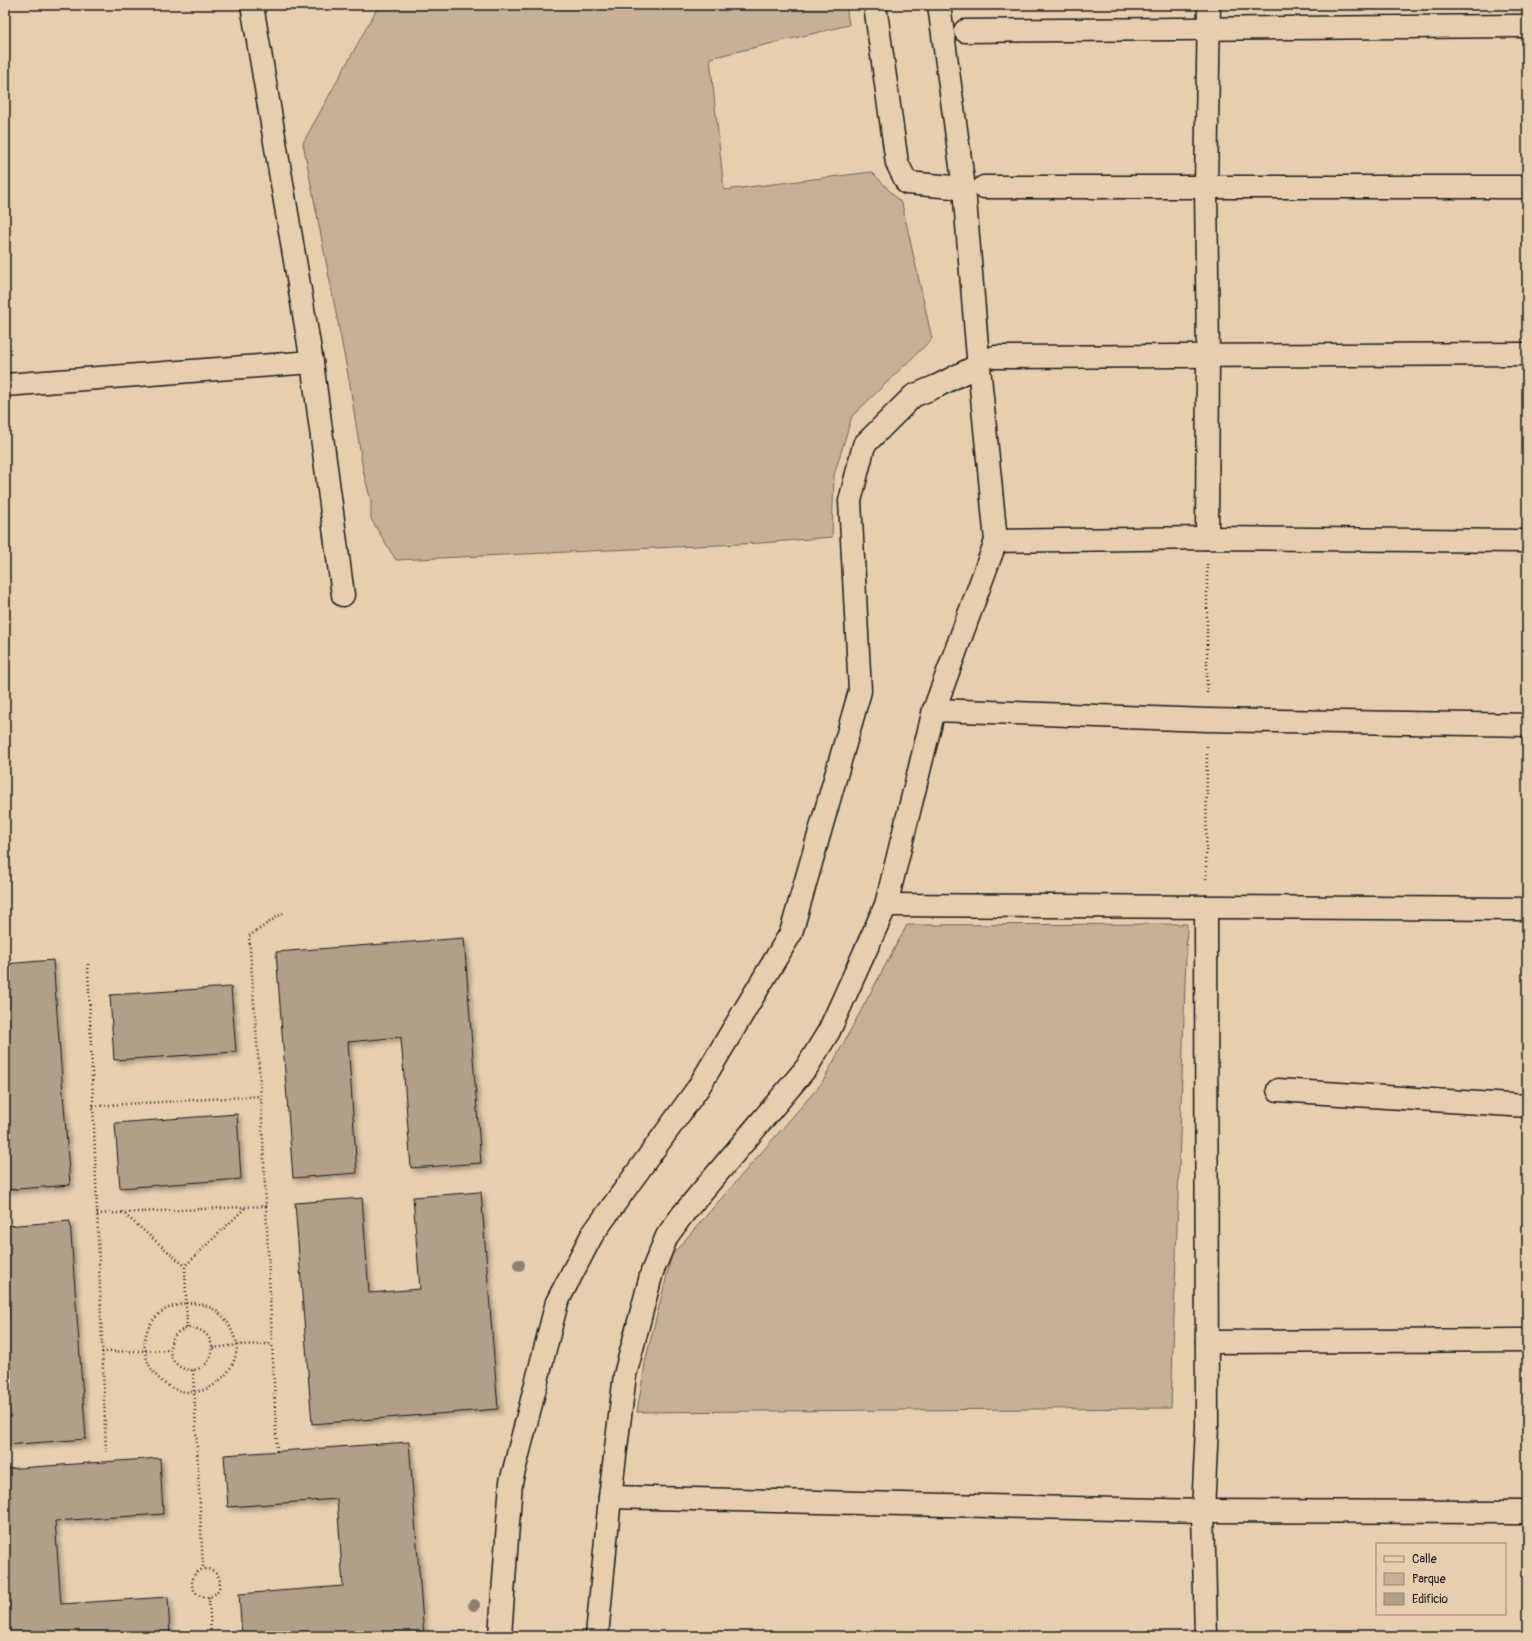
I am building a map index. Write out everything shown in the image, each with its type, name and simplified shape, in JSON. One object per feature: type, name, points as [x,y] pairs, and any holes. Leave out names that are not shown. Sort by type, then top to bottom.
[{"type":"street","points":[[252,5],[312,362],[343,594]]},
{"type":"street","points":[[875,5],[897,163],[907,183],[974,188],[1527,187]]},
{"type":"street","points":[[597,1636],[610,1497],[625,1375],[652,1272],[667,1236],[683,1214],[807,1067],[829,1031],[886,905],[934,710],[996,541],[987,361],[974,188],[939,5]]},
{"type":"street","points":[[1207,538],[1208,356],[1206,187],[1209,5]]},
{"type":"street","points":[[965,31],[1527,26]]},
{"type":"street","points":[[500,1636],[511,1482],[557,1302],[592,1234],[698,1088],[791,933],[860,691],[850,501],[864,445],[913,396],[937,386],[987,361],[1208,356],[1527,354]]},
{"type":"street","points":[[5,385],[312,362]]},
{"type":"street","points":[[996,541],[1207,538],[1527,541]]},
{"type":"street","points":[[934,710],[1207,720],[1527,725]]},
{"type":"street","points":[[886,905],[1527,909]]},
{"type":"street","points":[[1206,907],[1207,1427],[1203,1511],[1206,1636]]},
{"type":"street","points":[[1278,1090],[1527,1106]]},
{"type":"street","points":[[1207,1342],[1527,1340]]},
{"type":"street","points":[[610,1497],[1203,1511],[1527,1512]]},
{"type":"path","points":[[277,1451],[271,1344],[262,1096],[249,936],[283,913]]},
{"type":"path","points":[[88,964],[106,1452]]},
{"type":"path","points":[[93,1106],[262,1096]]},
{"type":"path","points":[[97,1214],[266,1206]]},
{"type":"path","points":[[188,1328],[185,1266],[246,1207]]},
{"type":"path","points":[[122,1212],[185,1266]]},
{"type":"path","points":[[197,1302],[211,1307],[222,1315],[231,1327],[237,1345],[230,1368],[222,1379],[211,1387],[194,1392],[183,1392],[169,1387],[158,1379],[150,1367],[145,1350],[145,1340],[150,1326],[158,1315],[169,1307],[197,1302]]},
{"type":"path","points":[[188,1328],[195,1328],[204,1331],[210,1339],[213,1348],[211,1357],[206,1365],[197,1370],[188,1370],[179,1366],[172,1359],[170,1350],[172,1340],[177,1333],[188,1328]]},
{"type":"path","points":[[213,1348],[237,1345],[271,1344]]},
{"type":"path","points":[[102,1352],[170,1350]]},
{"type":"path","points":[[193,1370],[203,1569]]},
{"type":"path","points":[[203,1569],[210,1569],[216,1573],[220,1580],[216,1594],[209,1597],[201,1596],[195,1592],[192,1586],[192,1578],[196,1572],[203,1569]]},
{"type":"path","points":[[209,1597],[211,1636]]},
{"type":"green space","points":[[379,5],[846,5],[849,25],[710,58],[724,190],[872,172],[902,204],[932,339],[852,416],[834,475],[832,537],[761,543],[396,560],[371,519],[371,501],[363,470],[350,385],[303,143]]},
{"type":"green space","points":[[1187,924],[1171,1408],[637,1412],[646,1358],[672,1255],[822,1083],[907,925]]},
{"type":"building","points":[[464,938],[481,1163],[411,1168],[401,1037],[348,1042],[357,1173],[293,1178],[276,952]]},
{"type":"building","points":[[53,960],[70,1185],[5,1190],[5,964]]},
{"type":"building","points":[[231,987],[236,1052],[114,1060],[110,995]]},
{"type":"building","points":[[237,1114],[241,1179],[120,1188],[115,1123]]},
{"type":"building","points":[[481,1192],[498,1409],[312,1424],[295,1203],[362,1198],[369,1293],[420,1289],[413,1197]]},
{"type":"building","points":[[70,1221],[86,1439],[5,1445],[5,1318],[9,1318],[5,1270],[5,1226]]},
{"type":"building","points":[[409,1442],[424,1636],[242,1636],[239,1594],[343,1586],[337,1499],[228,1507],[224,1455]]},
{"type":"building","points":[[160,1458],[163,1514],[55,1521],[61,1604],[168,1597],[170,1636],[5,1636],[5,1469]]}]
